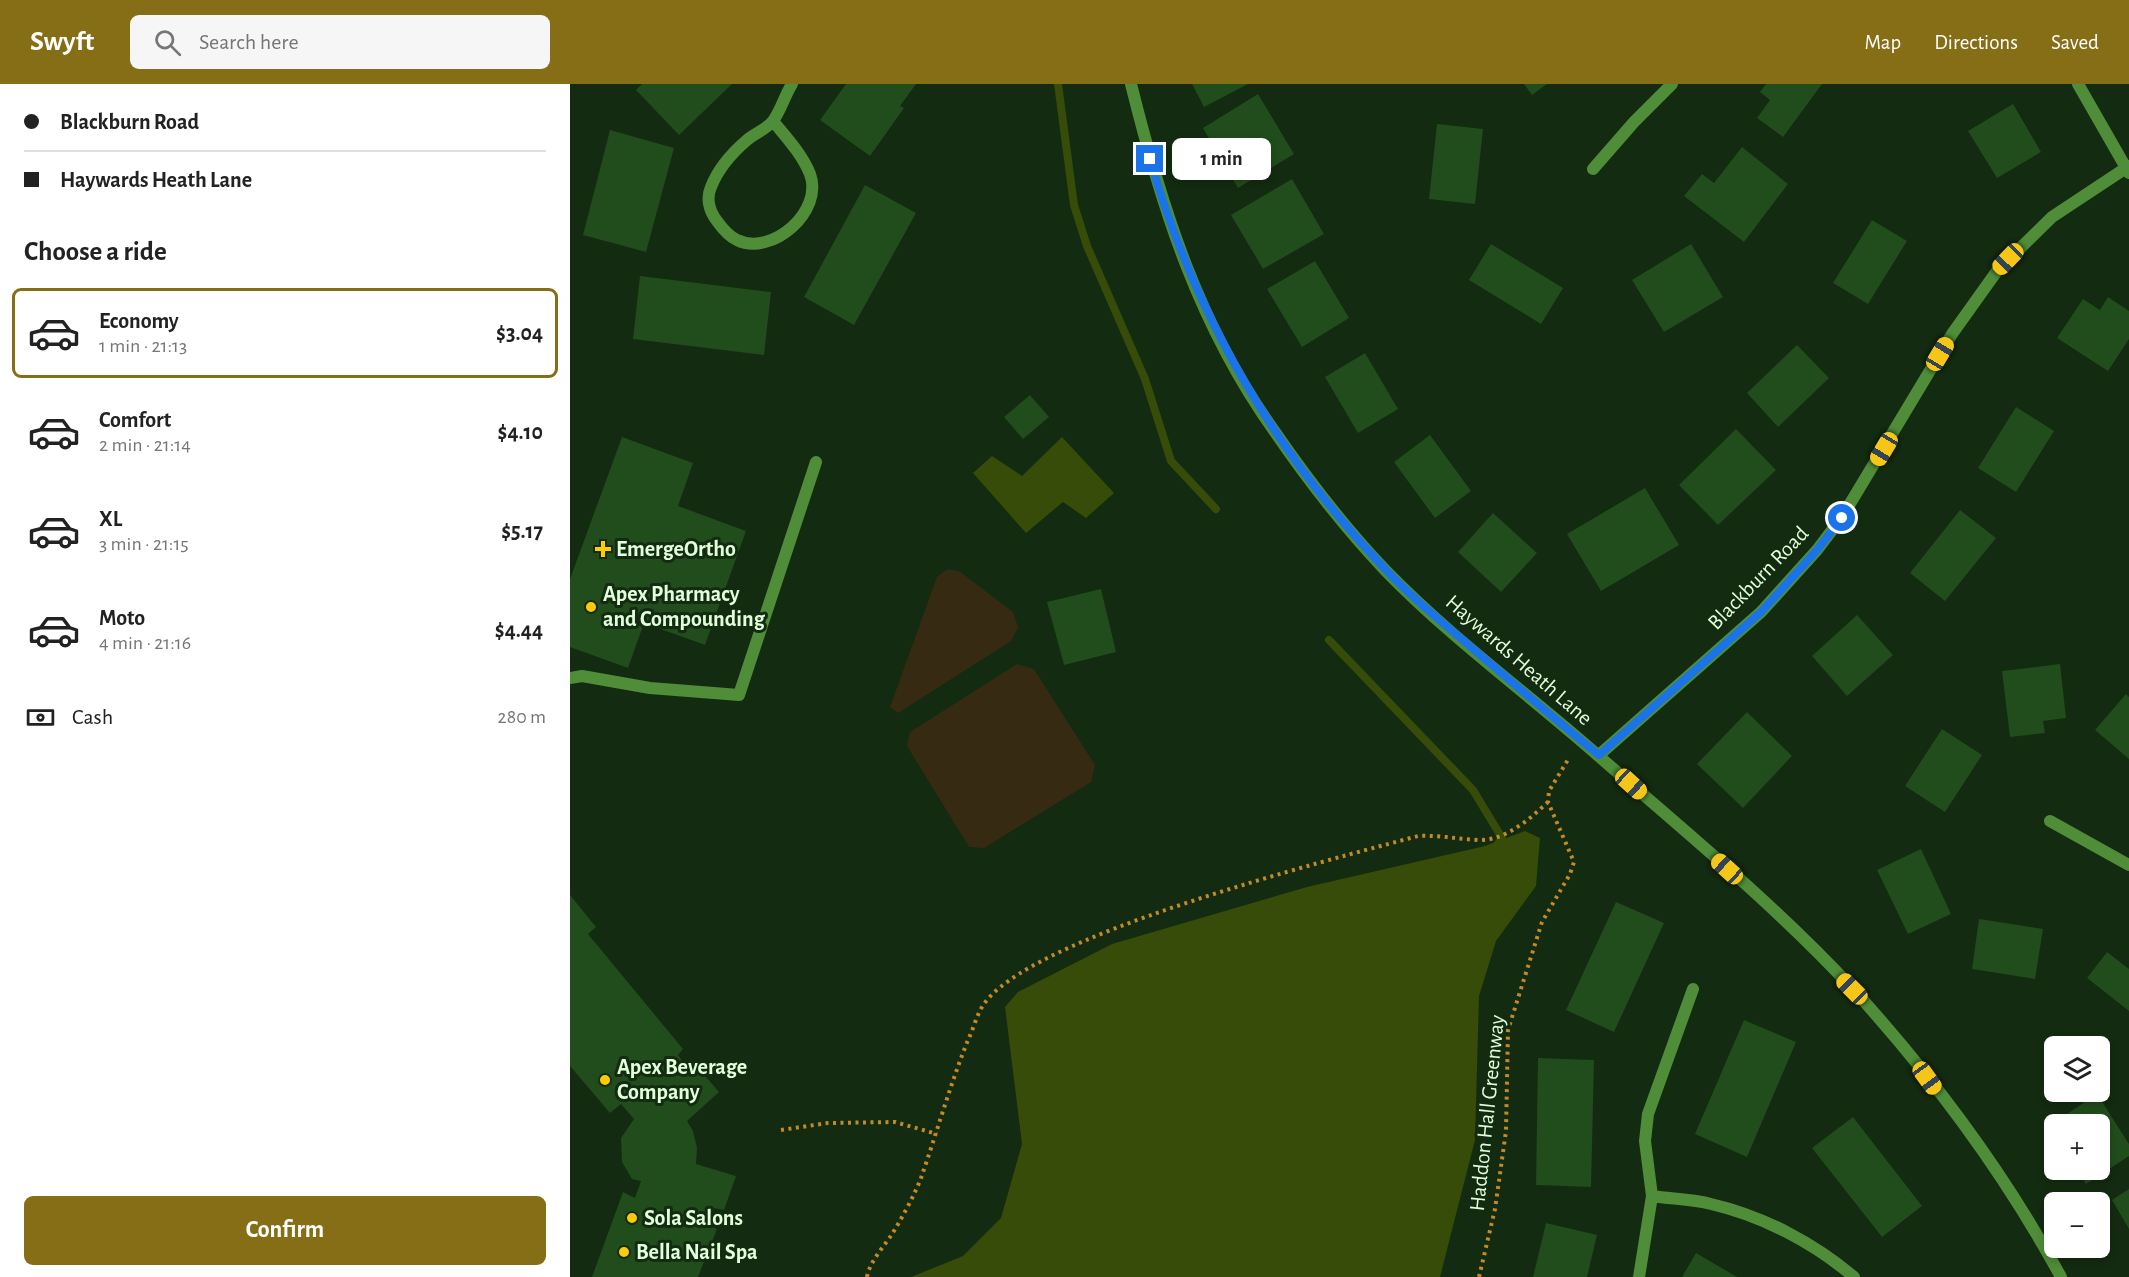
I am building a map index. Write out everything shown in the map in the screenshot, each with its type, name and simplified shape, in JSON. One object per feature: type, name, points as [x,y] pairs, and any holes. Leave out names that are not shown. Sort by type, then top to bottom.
[{"type":"street","points":[[773,121],[800,156],[810,175],[813,192],[810,203],[795,225],[777,237],[758,243],[738,241],[724,231],[714,218],[708,203],[711,188],[724,164],[739,148],[773,121],[792,84]]},
{"type":"street","name":"Haywards Heath Lane","points":[[1131,84],[1167,219],[1187,272],[1226,353],[1273,430],[1307,476],[1388,573],[1599,755],[1774,911],[1852,989],[1940,1095],[1998,1175],[2061,1277]]},
{"type":"street","points":[[1593,169],[1634,122],[1672,84]]},
{"type":"street","points":[[2078,84],[2128,169]]},
{"type":"street","name":"Blackburn Road","points":[[1599,755],[1761,612],[1817,550],[1842,518],[1952,334],[1997,271],[2052,217],[2128,169]]},
{"type":"street","points":[[570,678],[582,676],[650,688],[739,695],[816,462]]},
{"type":"street","points":[[2050,821],[2129,865]]},
{"type":"street","points":[[1639,1277],[1652,1196],[1645,1141],[1648,1114],[1694,989]]},
{"type":"street","points":[[1652,1196],[1709,1203],[1739,1212],[1800,1239],[1835,1261],[1854,1277]]},
{"type":"path","points":[[867,1277],[868,1269],[893,1232],[917,1187],[937,1134],[957,1068],[982,1006],[999,987],[1036,964],[1114,929],[1170,910],[1418,836],[1440,835],[1481,840],[1524,825],[1548,802],[1549,791],[1569,758]]},
{"type":"path","name":"Haddon Hall Greenway","points":[[1479,1277],[1495,1209],[1506,1131],[1508,1030],[1542,922],[1570,874],[1574,862],[1548,802]]},
{"type":"path","points":[[781,1130],[828,1123],[895,1122],[937,1134]]},
{"type":"shaded area","points":[[1062,437],[1114,493],[1086,518],[1063,502],[1026,533],[973,473],[992,456],[1022,476]]},
{"type":"shaded area","points":[[947,569],[959,571],[1013,612],[1018,627],[1011,641],[898,713],[890,707],[937,577]]},
{"type":"shaded area","points":[[1017,664],[1034,669],[1095,765],[1091,782],[984,848],[969,847],[907,746],[910,732]]},
{"type":"shaded area","points":[[1525,831],[1540,838],[1536,886],[1496,941],[1479,996],[1475,1140],[1440,1277],[911,1277],[963,1256],[1001,1218],[1022,1144],[1005,1007],[1018,992],[1112,944],[1307,887],[1485,846]]},
{"type":"building","points":[[642,84],[732,84],[679,135],[636,90]]},
{"type":"building","points":[[846,84],[916,84],[900,106],[904,108],[870,156],[820,120]]},
{"type":"building","points":[[1192,84],[1248,84],[1204,107]]},
{"type":"building","points":[[1524,84],[1547,84],[1532,95]]},
{"type":"building","points":[[1766,84],[1822,84],[1783,137],[1757,118],[1770,100],[1760,92]]},
{"type":"building","points":[[1258,94],[1294,154],[1238,188],[1203,128]]},
{"type":"building","points":[[2013,104],[2041,152],[1997,178],[1968,131]]},
{"type":"building","points":[[1437,124],[1483,129],[1475,204],[1429,199]]},
{"type":"building","points":[[610,130],[674,148],[646,252],[583,235]]},
{"type":"building","points":[[1742,147],[1788,184],[1744,242],[1684,196],[1702,174],[1714,183]]},
{"type":"building","points":[[1292,179],[1324,234],[1263,269],[1231,215]]},
{"type":"building","points":[[865,185],[916,213],[854,325],[804,297]]},
{"type":"building","points":[[1872,220],[1907,241],[1868,304],[1833,283]]},
{"type":"building","points":[[1491,244],[1563,288],[1541,324],[1469,280]]},
{"type":"building","points":[[1691,244],[1723,297],[1664,332],[1632,280]]},
{"type":"building","points":[[1315,261],[1349,318],[1302,347],[1267,289]]},
{"type":"building","points":[[640,276],[771,292],[764,355],[633,339]]},
{"type":"building","points":[[2108,297],[2129,311],[2129,339],[2108,371],[2057,338],[2083,299],[2100,310]]},
{"type":"building","points":[[1797,345],[1829,378],[1778,427],[1747,393]]},
{"type":"building","points":[[1365,353],[1398,409],[1358,433],[1325,377]]},
{"type":"building","points":[[1030,395],[1049,417],[1023,439],[1004,417]]},
{"type":"building","points":[[2016,407],[2054,431],[2016,492],[1978,468]]},
{"type":"building","points":[[1736,429],[1776,470],[1718,525],[1679,485]]},
{"type":"building","points":[[1430,435],[1471,491],[1435,518],[1394,462]]},
{"type":"building","points":[[622,437],[693,463],[678,506],[746,531],[705,645],[644,623],[628,668],[570,647],[570,579]]},
{"type":"building","points":[[1645,488],[1679,545],[1601,591],[1567,534]]},
{"type":"building","points":[[1960,510],[1996,538],[1945,601],[1910,573]]},
{"type":"building","points":[[1493,513],[1537,553],[1501,592],[1458,552]]},
{"type":"building","points":[[1101,589],[1116,652],[1064,665],[1047,602]]},
{"type":"building","points":[[1857,615],[1893,655],[1847,696],[1812,656]]},
{"type":"building","points":[[2060,664],[2066,718],[2043,721],[2045,733],[2010,737],[2002,671]]},
{"type":"building","points":[[2126,694],[2129,697],[2129,759],[2095,730]]},
{"type":"building","points":[[1747,712],[1792,756],[1743,808],[1697,764]]},
{"type":"building","points":[[1942,729],[1982,755],[1945,812],[1905,786]]},
{"type":"building","points":[[1921,849],[1951,914],[1908,934],[1877,870]]},
{"type":"building","points":[[570,895],[596,927],[588,934],[683,1049],[678,1055],[688,1069],[695,1064],[719,1092],[687,1121],[693,1131],[697,1148],[696,1164],[736,1176],[724,1210],[714,1208],[708,1225],[717,1229],[698,1277],[592,1277],[623,1192],[635,1198],[641,1181],[632,1179],[622,1162],[621,1138],[634,1119],[621,1104],[610,1113],[570,1066]]},
{"type":"building","points":[[1616,902],[1664,923],[1614,1032],[1566,1010]]},
{"type":"building","points":[[1979,919],[2043,929],[2035,979],[1972,969]]},
{"type":"building","points":[[2107,952],[2129,969],[2129,1011],[2087,978]]},
{"type":"building","points":[[1744,1020],[1796,1042],[1747,1157],[1695,1134]]},
{"type":"building","points":[[1538,1058],[1594,1060],[1591,1187],[1536,1185]]},
{"type":"building","points":[[2085,1102],[2102,1102],[2110,1114],[2067,1114]]},
{"type":"building","points":[[2110,1114],[2129,1144],[2129,1156],[2110,1168]]},
{"type":"building","points":[[1853,1117],[1922,1206],[1882,1237],[1812,1148]]},
{"type":"building","points":[[2129,1189],[2129,1229],[2112,1200]]},
{"type":"building","points":[[1546,1223],[1597,1235],[1587,1277],[1533,1277]]},
{"type":"building","points":[[1696,1253],[1737,1277],[1682,1277]]},
{"type":"waterway","points":[[1058,84],[1074,205],[1087,246],[1145,379],[1171,461],[1216,509]]},
{"type":"waterway","points":[[1329,640],[1473,790],[1502,838],[1495,848]]},
{"type":"place","name":"EmergeOrtho","points":[[603,549]]},
{"type":"place","name":"Apex Pharmacy and Compounding","points":[[591,607]]},
{"type":"place","name":"Apex Beverage Company","points":[[605,1080]]},
{"type":"place","name":"Sola Salons","points":[[632,1218]]},
{"type":"place","name":"Bella Nail Spa","points":[[624,1252]]},
{"type":"route","points":[[1150,159],[1167,219],[1187,272],[1226,353],[1273,430],[1307,476],[1388,573],[1431,613],[1599,755],[1761,612],[1789,583],[1842,518]]}]
